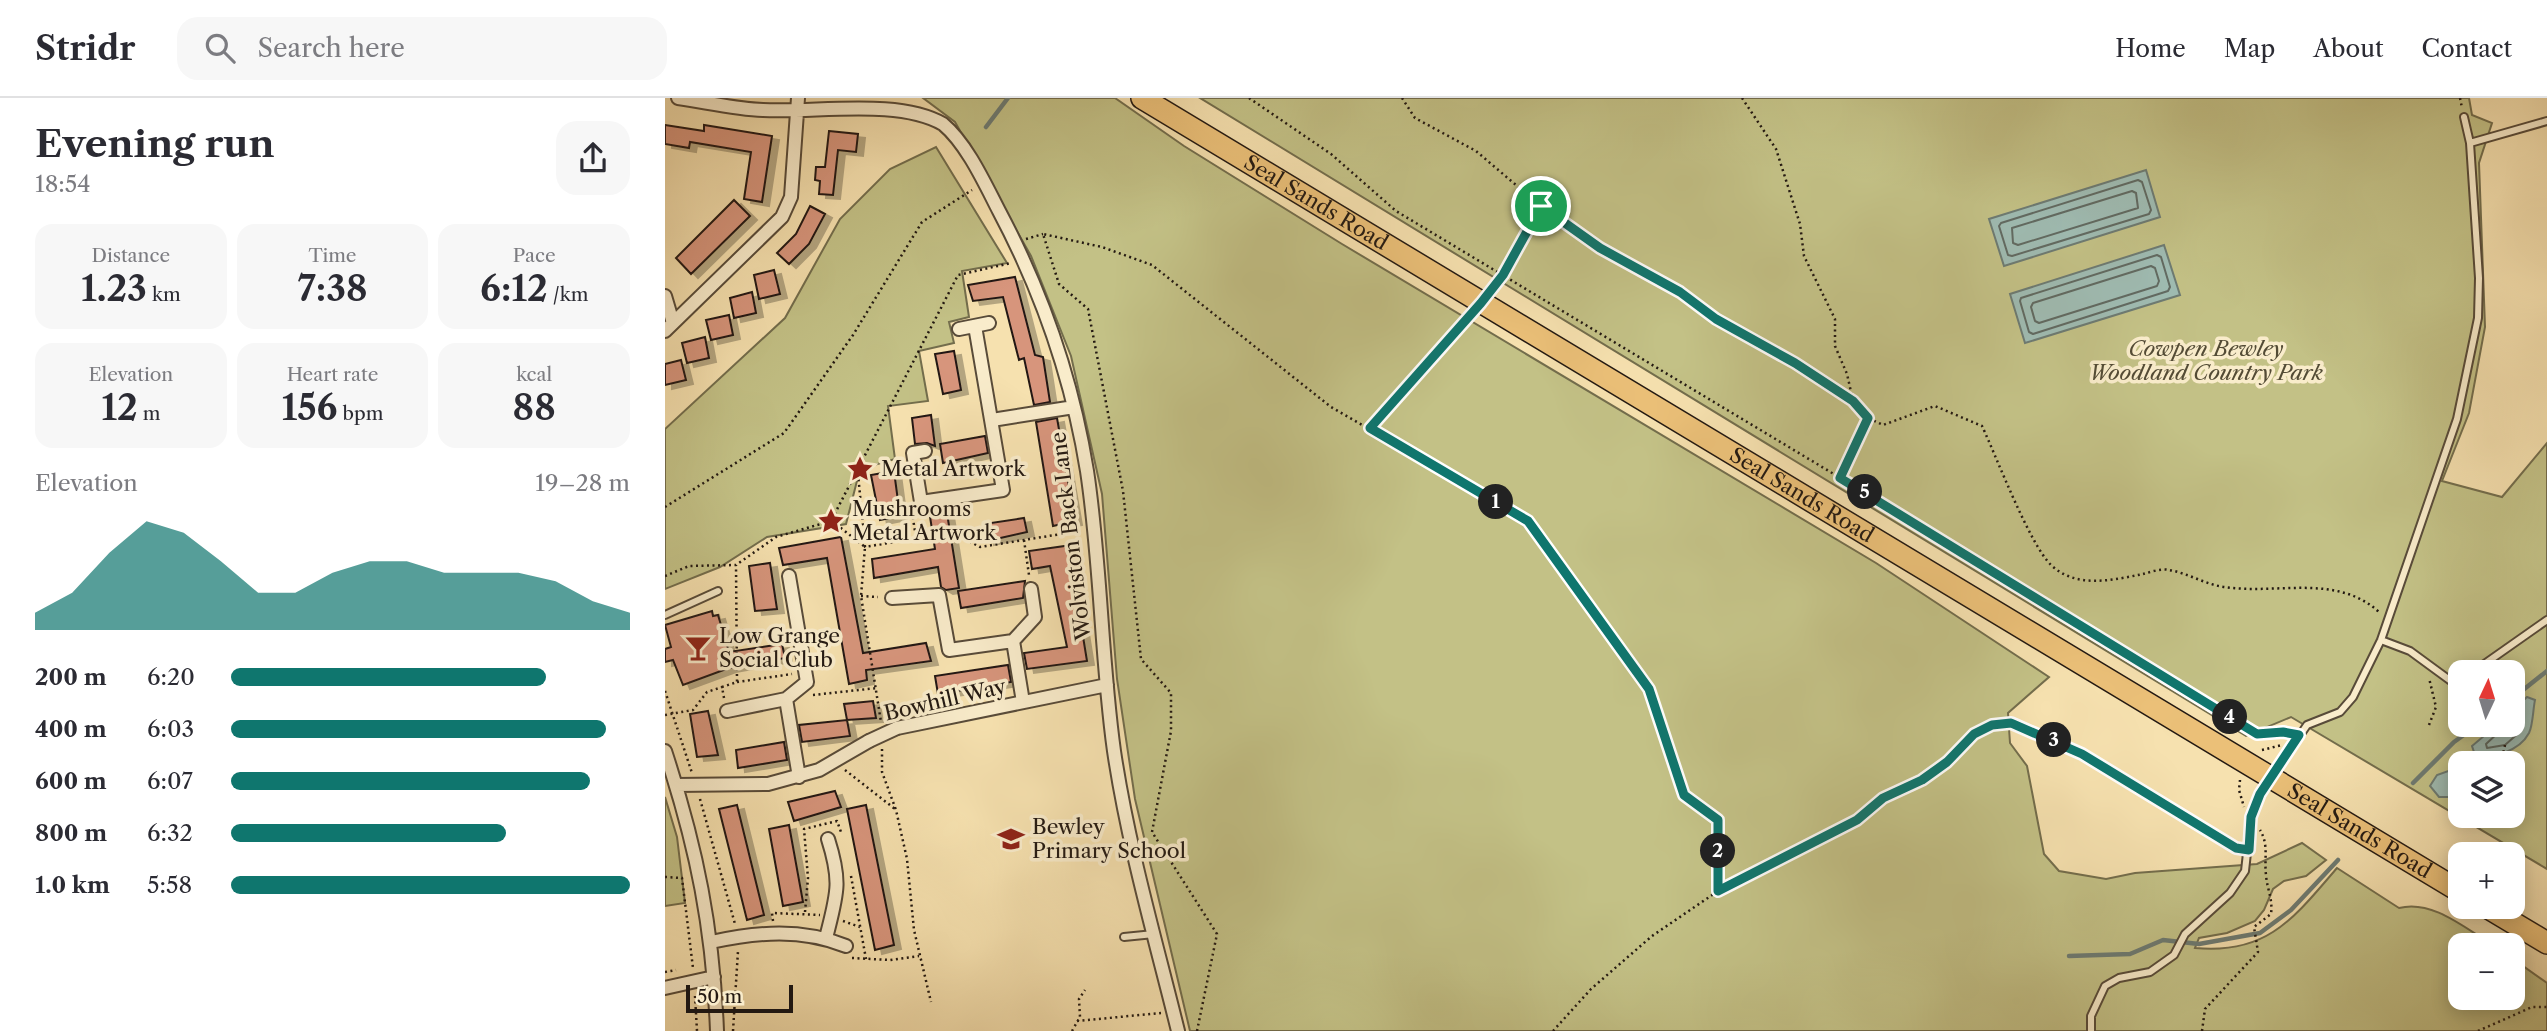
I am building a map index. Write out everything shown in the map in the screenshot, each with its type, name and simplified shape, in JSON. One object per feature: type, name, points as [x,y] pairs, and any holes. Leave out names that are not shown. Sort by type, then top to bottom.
[{"type":"main road","name":"Seal Sands Road","points":[[1142,98],[2448,884]]},
{"type":"main road","points":[[2507,919],[2547,943]]},
{"type":"street","name":"Wolviston Back Lane","points":[[678,98],[762,110],[798,104],[882,105],[923,114],[943,124],[956,139],[1016,242],[1051,323],[1074,407],[1094,529],[1107,685],[1125,812],[1178,1031]]},
{"type":"street","points":[[669,327],[782,217],[791,197],[798,104]]},
{"type":"street","points":[[665,296],[669,327]]},
{"type":"street","points":[[959,329],[989,323]]},
{"type":"street","points":[[925,451],[913,453],[921,502],[1003,490],[975,326]]},
{"type":"street","points":[[992,420],[1074,407]]},
{"type":"street","points":[[727,711],[786,699],[806,677],[789,576]]},
{"type":"street","points":[[892,598],[939,595],[949,650],[1013,641],[1035,617],[1031,589]]},
{"type":"street","points":[[1013,641],[1023,702]]},
{"type":"street","name":"Bowhill Way","points":[[676,785],[768,784],[799,777],[834,762],[897,728],[1107,685]]},
{"type":"street","points":[[786,699],[799,777]]},
{"type":"street","points":[[665,751],[701,874],[711,942],[717,1031]]},
{"type":"street","points":[[826,938],[839,886],[838,870],[828,839]]},
{"type":"street","points":[[711,942],[775,932],[826,938],[846,952]]},
{"type":"street","points":[[665,988],[714,977]]},
{"type":"lane","points":[[2091,1031],[2091,1016],[2105,986],[2119,978],[2150,972],[2174,955],[2185,934],[2231,893],[2245,871],[2251,817],[2260,794],[2307,724],[2340,712],[2353,697],[2381,640],[2457,419],[2477,318],[2479,278],[2470,143],[2464,117]]},
{"type":"lane","points":[[2470,143],[2533,128],[2547,121]]},
{"type":"lane","points":[[665,615],[718,591]]},
{"type":"lane","points":[[2490,660],[2547,620]]},
{"type":"lane","points":[[2381,640],[2410,651],[2448,679]]},
{"type":"lane","points":[[1124,937],[1154,934]]},
{"type":"path","points":[[1249,98],[1331,154],[1396,211],[1840,478],[2257,734],[2283,732],[2299,735]]},
{"type":"path","points":[[1742,98],[1776,149],[1800,224],[1804,256],[1835,318],[1835,346],[1847,374],[1853,401]]},
{"type":"path","points":[[1404,99],[1415,118],[1476,151],[1541,206],[1600,248],[1680,292],[1716,319],[1750,335],[1853,401],[1868,418],[1882,425],[1935,406],[1982,426],[2037,545],[2052,565],[2070,576],[2091,582],[2167,569],[2225,587],[2323,587],[2365,599],[2389,618]]},
{"type":"path","points":[[665,507],[784,433],[853,335],[922,222],[983,183]]},
{"type":"path","points":[[1370,428],[1503,275],[1541,206]]},
{"type":"path","points":[[1043,234],[1059,284],[1089,309],[1123,491],[1141,659],[1171,693],[1171,731],[1152,832],[1217,934],[1197,1031]]},
{"type":"path","points":[[1016,242],[1043,234],[1102,247],[1152,265],[1331,407],[1528,521],[1649,689],[1684,795],[1718,820],[1718,891]]},
{"type":"path","points":[[665,576],[689,566],[736,565],[776,537],[831,521],[858,473],[888,406],[958,275],[1024,260]]},
{"type":"path","points":[[1840,478],[1868,418]]},
{"type":"path","points":[[858,473],[865,547],[861,596],[880,716]]},
{"type":"path","points":[[916,538],[911,510],[921,502]]},
{"type":"path","points":[[831,521],[865,547],[952,532],[980,547],[1094,529]]},
{"type":"path","points":[[1024,539],[1031,589]]},
{"type":"path","points":[[736,565],[737,682]]},
{"type":"path","points":[[861,596],[892,598]]},
{"type":"path","points":[[2429,725],[2436,708],[2430,681],[2433,668]]},
{"type":"path","points":[[665,715],[693,710],[707,692],[737,682],[806,677],[814,697],[877,688]]},
{"type":"path","points":[[722,687],[727,711]]},
{"type":"path","points":[[665,691],[714,840],[739,936],[733,1031]]},
{"type":"path","points":[[1552,1031],[1591,989],[1651,936],[1718,891],[1857,820],[1883,798],[1922,780],[1947,762],[1974,734],[1992,725],[2011,723],[2072,749],[2236,848],[2249,850]]},
{"type":"path","points":[[883,745],[882,772],[896,810],[907,859],[919,956],[931,1002]]},
{"type":"path","points":[[2504,751],[2505,745]]},
{"type":"path","points":[[834,762],[896,810]]},
{"type":"path","points":[[2202,1031],[2205,1009],[2234,975],[2246,968],[2257,952],[2254,927],[2271,915],[2273,902],[2266,876],[2267,846],[2251,817]]},
{"type":"path","points":[[665,877],[682,878],[697,1031]]},
{"type":"path","points":[[775,932],[772,913],[832,917],[860,927]]},
{"type":"path","points":[[846,952],[890,960],[919,956]]},
{"type":"path","points":[[1072,1031],[1077,1021],[1079,999],[1085,990]]},
{"type":"path","points":[[2478,1031],[2532,1007],[2547,1007]]},
{"type":"path","points":[[1077,1021],[1174,1012]]},
{"type":"green space","points":[[923,98],[1115,98],[1184,146],[1342,244],[1876,563],[2049,677],[2008,713],[2010,743],[2027,766],[2044,854],[2059,871],[2106,879],[2135,873],[2257,864],[2302,843],[2326,860],[2306,876],[2284,881],[2273,889],[2264,910],[2255,921],[2227,933],[2199,938],[2195,948],[2220,949],[2260,939],[2292,917],[2337,868],[2399,908],[2424,908],[2448,917],[2474,933],[2448,933],[2448,1010],[2525,1010],[2525,967],[2547,983],[2547,1031],[1190,1031],[1135,799],[1117,679],[1102,494],[1071,356],[1031,256],[955,122]]},
{"type":"green space","name":"Cowpen Bewley Woodland Country Park","points":[[1200,98],[2469,98],[2472,115],[2492,123],[2479,163],[2485,327],[2469,413],[2442,481],[2502,497],[2547,443],[2547,869],[2525,856],[2525,842],[2502,842],[2478,828],[2525,828],[2525,751],[2448,751],[2448,810],[2291,717],[2246,736]]},
{"type":"green space","points":[[936,147],[1007,263],[962,271],[969,317],[949,322],[954,343],[919,351],[928,401],[888,406],[895,459],[860,469],[846,524],[767,537],[720,567],[665,589],[665,429],[785,318],[840,219],[890,169]]},
{"type":"green space","points":[[665,797],[677,837],[685,903],[665,906]]},
{"type":"water","points":[[2146,170],[2160,217],[2004,266],[1989,219]]},
{"type":"water","points":[[2164,245],[2180,295],[2025,343],[2010,294]]},
{"type":"water","points":[[2525,699],[2535,700],[2530,730],[2525,739],[2508,751],[2474,751],[2472,746],[2483,737],[2525,737]]},
{"type":"water","points":[[2448,771],[2448,797],[2439,797],[2430,786],[2437,775]]},
{"type":"building","points":[[665,125],[704,131],[704,125],[772,136],[762,202],[744,199],[751,152],[690,142],[689,148],[665,144]]},
{"type":"building","points":[[829,131],[858,134],[856,152],[838,150],[833,195],[819,194],[820,181],[815,180],[816,167],[825,167]]},
{"type":"building","points":[[734,200],[750,216],[691,274],[676,258]]},
{"type":"building","points":[[810,206],[825,214],[809,244],[789,264],[777,253],[796,234]]},
{"type":"building","points":[[774,270],[780,294],[759,299],[754,275]]},
{"type":"building","points":[[1015,277],[1035,355],[1043,357],[1050,402],[1034,405],[1024,358],[1019,360],[1003,297],[973,301],[968,285]]},
{"type":"building","points":[[752,292],[756,313],[734,318],[730,298]]},
{"type":"building","points":[[729,315],[733,335],[711,340],[706,320]]},
{"type":"building","points":[[705,337],[709,358],[687,363],[682,343]]},
{"type":"building","points":[[954,351],[961,390],[943,394],[935,354]]},
{"type":"building","points":[[681,360],[686,380],[665,385],[665,364]]},
{"type":"building","points":[[931,415],[935,446],[927,443],[915,444],[912,418]]},
{"type":"building","points":[[1057,418],[1075,521],[1053,526],[1036,422]]},
{"type":"building","points":[[985,436],[988,453],[943,463],[940,444]]},
{"type":"building","points":[[894,471],[900,516],[880,520],[871,475]]},
{"type":"building","points":[[946,507],[959,588],[946,590],[941,587],[938,567],[874,578],[872,559],[935,549],[929,510]]},
{"type":"building","points":[[1024,518],[1027,532],[987,541],[984,524]]},
{"type":"building","points":[[841,537],[863,653],[926,643],[931,661],[866,670],[867,680],[849,684],[827,558],[783,565],[779,548]]},
{"type":"building","points":[[1072,545],[1074,562],[1071,563],[1087,661],[1027,669],[1024,653],[1067,647],[1050,566],[1032,569],[1029,551]]},
{"type":"building","points":[[770,563],[777,609],[755,611],[749,566]]},
{"type":"building","points":[[1025,581],[1023,598],[961,608],[958,591]]},
{"type":"building","name":"Low Grange Social Club","points":[[712,611],[713,616],[718,615],[729,652],[782,644],[785,658],[729,668],[683,685],[673,660],[665,662],[665,649],[671,647],[665,625]]},
{"type":"building","points":[[1008,665],[1011,682],[938,694],[935,676]]},
{"type":"building","points":[[873,701],[876,718],[847,720],[844,704]]},
{"type":"building","points":[[708,711],[718,755],[697,757],[690,714]]},
{"type":"building","points":[[847,720],[850,736],[802,742],[799,725]]},
{"type":"building","points":[[784,742],[787,760],[738,768],[736,750]]},
{"type":"building","points":[[835,791],[841,807],[794,821],[788,802]]},
{"type":"building","points":[[737,805],[764,915],[747,920],[719,809]]},
{"type":"building","points":[[866,805],[894,945],[875,950],[847,809]]},
{"type":"building","points":[[789,825],[803,902],[783,906],[769,829]]},
{"type":"waterway","points":[[986,127],[1008,98]]},
{"type":"waterway","points":[[2525,688],[2547,671]]},
{"type":"waterway","points":[[2413,783],[2461,737]]},
{"type":"waterway","points":[[2069,956],[2130,954],[2163,940],[2199,944],[2260,933],[2291,910],[2338,860]]},
{"type":"place","name":"Metal Artwork","points":[[860,469]]},
{"type":"place","name":"Mushrooms Metal Artwork","points":[[831,521]]},
{"type":"place","name":"Low Grange Social Club","points":[[698,648]]},
{"type":"place","name":"Bewley Primary School","points":[[1011,839]]},
{"type":"route","points":[[1541,206],[1600,248],[1680,292],[1716,319],[1750,335],[1853,401],[1868,418],[1840,478],[2257,734],[2283,732],[2299,735],[2260,794],[2251,817],[2249,850],[2236,848],[2082,754],[2042,734],[2011,723],[1992,725],[1974,734],[1947,762],[1922,780],[1883,798],[1857,820],[1718,891],[1718,820],[1684,795],[1649,689],[1528,521],[1370,428],[1416,373],[1463,325],[1503,275],[1541,206]]}]
